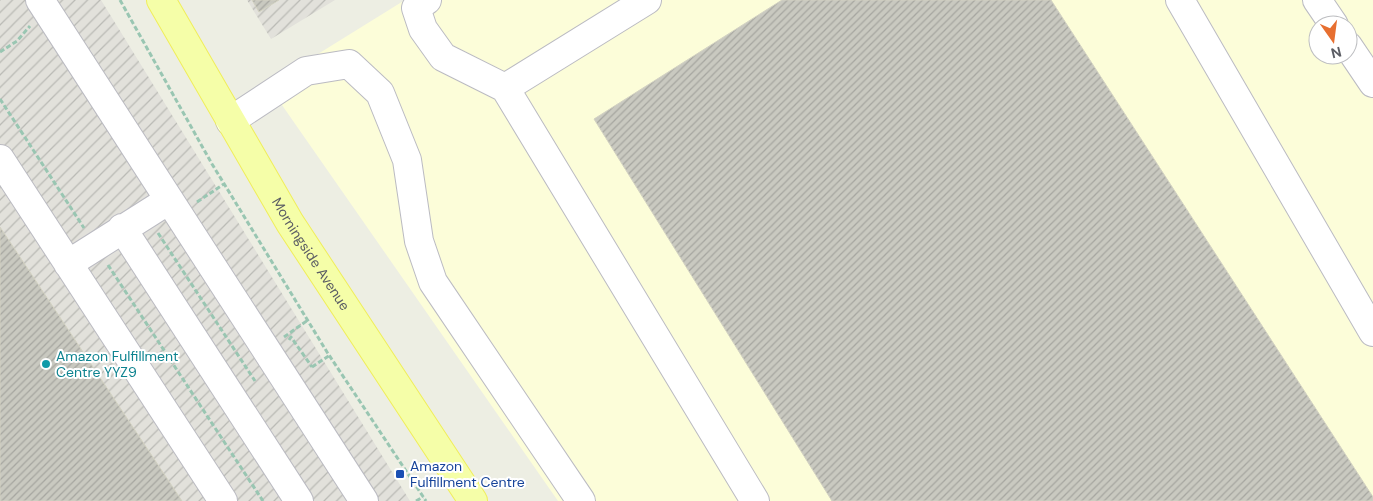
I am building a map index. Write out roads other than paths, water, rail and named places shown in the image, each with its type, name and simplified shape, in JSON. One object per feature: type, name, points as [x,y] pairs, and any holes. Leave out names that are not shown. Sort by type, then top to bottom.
[{"type":"main road","name":"Morningside Avenue","points":[[161,0],[290,223],[473,501]]},
{"type":"lane","points":[[40,0],[364,501]]},
{"type":"lane","points":[[427,0],[416,8],[423,29],[443,57],[505,88],[755,501]]},
{"type":"lane","points":[[505,88],[646,0]]},
{"type":"lane","points":[[1180,0],[1373,332]]},
{"type":"lane","points":[[1317,0],[1327,15]]},
{"type":"lane","points":[[1358,61],[1373,83]]},
{"type":"lane","points":[[230,121],[306,71],[349,64],[380,93],[407,160],[419,241],[433,282],[581,501]]},
{"type":"lane","points":[[0,160],[223,501]]},
{"type":"lane","points":[[68,264],[122,228],[169,200]]},
{"type":"lane","points":[[122,228],[299,501]]},
{"type":"place","name":"Amazon Fulfillment Centre YYZ9","points":[[46,364]]},
{"type":"place","name":"Amazon Fulfillment Centre","points":[[400,474]]}]
